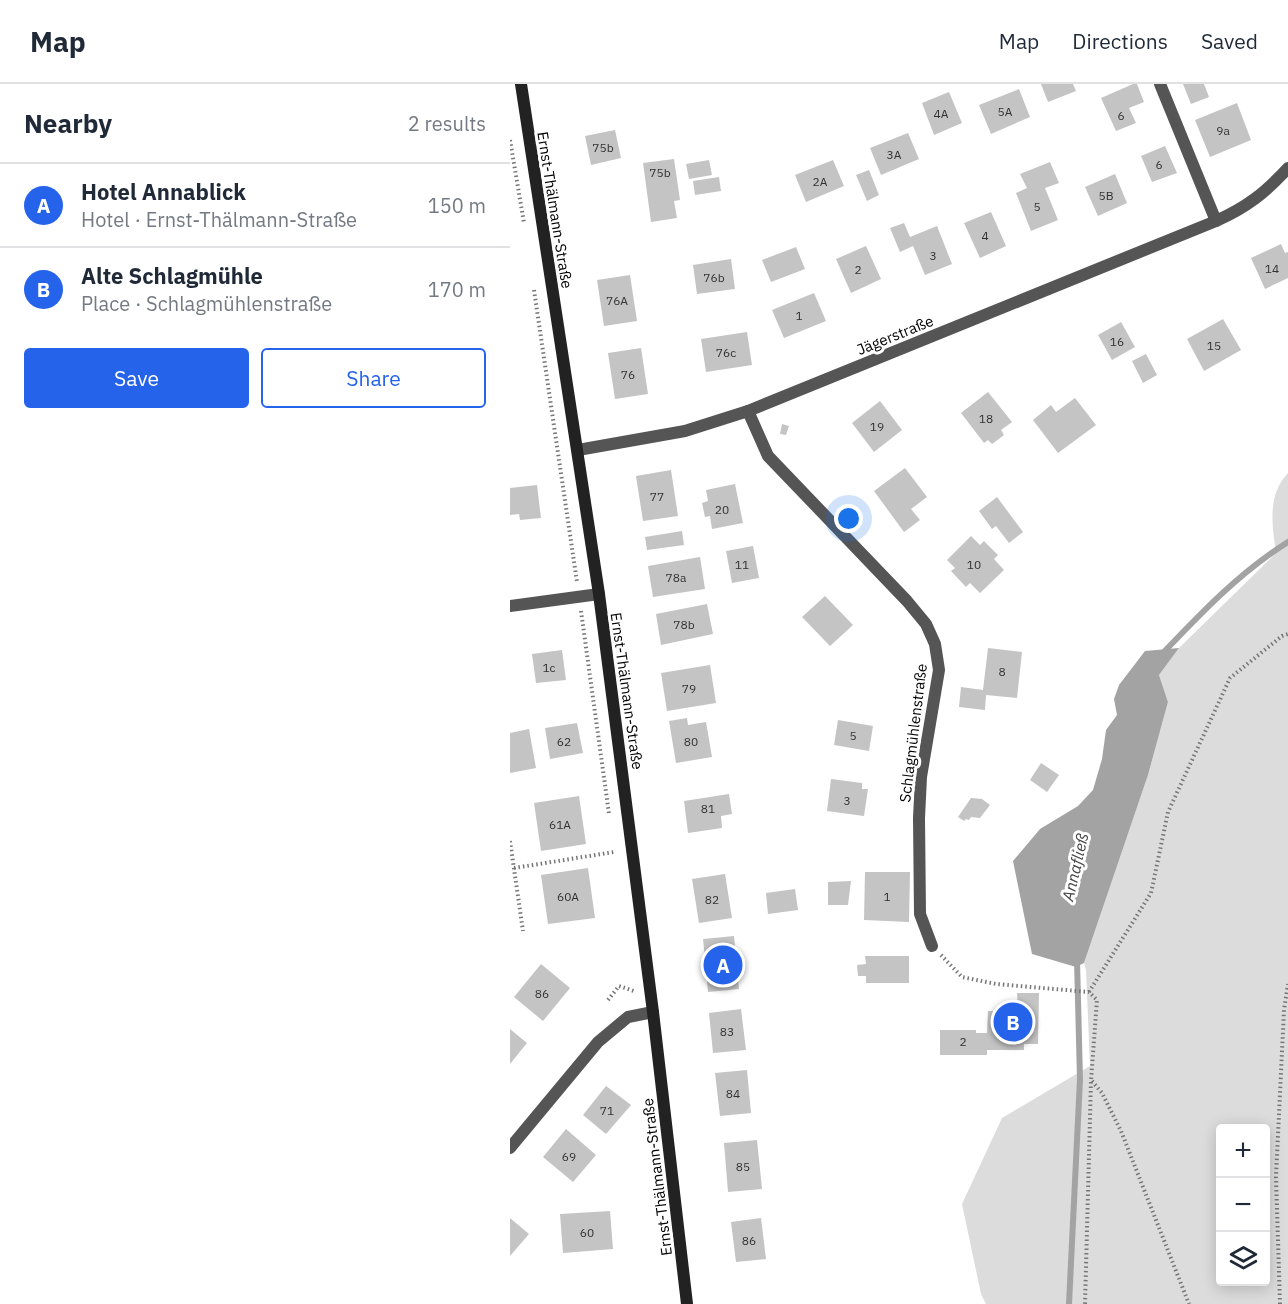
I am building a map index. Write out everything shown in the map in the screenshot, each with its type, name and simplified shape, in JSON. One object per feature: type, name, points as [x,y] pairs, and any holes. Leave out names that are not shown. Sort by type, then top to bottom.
[{"type":"main road","name":"Ernst-Thälmann-Straße","points":[[521,84],[599,594],[653,1012],[687,1304]]},
{"type":"street","points":[[1160,84],[1216,221]]},
{"type":"street","name":"Jägerstraße","points":[[578,450],[685,431],[748,411],[1216,221],[1244,208],[1258,198],[1288,168]]},
{"type":"street","name":"Schlagmühlenstraße","points":[[748,411],[768,456],[907,602],[926,624],[935,644],[939,670],[921,777],[919,818],[920,914],[932,946]]},
{"type":"street","points":[[510,606],[599,594]]},
{"type":"street","points":[[510,1149],[597,1042],[617,1024],[637,1014],[653,1012]]},
{"type":"path","points":[[510,140],[526,235]]},
{"type":"path","points":[[533,281],[610,819]]},
{"type":"path","points":[[1089,992],[1151,893],[1168,812],[1230,678],[1282,636],[1288,634]]},
{"type":"path","points":[[510,841],[523,931]]},
{"type":"path","points":[[514,868],[614,852],[613,841]]},
{"type":"path","points":[[932,946],[962,977],[996,984],[1089,992],[1097,1000],[1091,1081],[1085,1304]]},
{"type":"path","points":[[632,979],[637,1014]]},
{"type":"path","points":[[1280,1304],[1276,1177],[1284,1010],[1288,984]]},
{"type":"path","points":[[608,1000],[619,986],[634,991]]},
{"type":"path","points":[[1091,1081],[1102,1093],[1121,1131],[1190,1304]]},
{"type":"shaded area","points":[[1288,473],[1288,1304],[986,1304],[981,1294],[962,1204],[1002,1118],[1090,1066],[1084,963],[1148,775],[1168,702],[1159,675],[1179,648],[1276,553],[1273,511],[1277,491]]},
{"type":"water","points":[[1179,648],[1159,675],[1168,702],[1148,775],[1084,963],[1076,967],[1032,954],[1013,861],[1040,829],[1078,806],[1093,790],[1102,759],[1106,730],[1117,715],[1114,699],[1119,685],[1145,651]]},
{"type":"building","points":[[1041,84],[1073,84],[1076,91],[1048,102]]},
{"type":"building","points":[[1137,84],[1144,102],[1129,108],[1136,123],[1116,131],[1101,98]]},
{"type":"building","points":[[1183,84],[1204,84],[1209,97],[1191,104]]},
{"type":"building","points":[[1019,89],[1030,117],[991,134],[979,105]]},
{"type":"building","points":[[949,92],[962,123],[934,135],[922,103]]},
{"type":"building","points":[[1237,103],[1251,140],[1210,157],[1195,120]]},
{"type":"building","points":[[615,130],[621,158],[591,165],[585,136]]},
{"type":"building","points":[[908,133],[919,159],[881,175],[870,148]]},
{"type":"building","points":[[1165,146],[1177,173],[1152,182],[1141,156]]},
{"type":"building","points":[[674,159],[680,200],[674,201],[677,218],[651,222],[643,163]]},
{"type":"building","points":[[709,160],[712,175],[689,179],[686,164]]},
{"type":"building","points":[[833,160],[844,186],[806,202],[795,175]]},
{"type":"building","points":[[1050,162],[1059,183],[1045,188],[1058,220],[1031,231],[1016,193],[1027,188],[1020,174]]},
{"type":"building","points":[[869,170],[879,195],[867,201],[856,175]]},
{"type":"building","points":[[1115,174],[1127,203],[1098,216],[1085,187]]},
{"type":"building","points":[[719,177],[721,191],[695,195],[693,181]]},
{"type":"building","points":[[991,212],[1006,246],[980,258],[964,223]]},
{"type":"building","points":[[904,223],[910,237],[937,226],[952,264],[925,275],[913,246],[900,252],[890,228]]},
{"type":"building","points":[[1281,244],[1285,253],[1288,252],[1288,278],[1265,289],[1251,258]]},
{"type":"building","points":[[866,246],[881,279],[851,293],[836,259]]},
{"type":"building","points":[[796,247],[805,269],[771,282],[762,260]]},
{"type":"building","points":[[731,259],[735,289],[697,294],[693,265]]},
{"type":"building","points":[[630,275],[637,321],[604,326],[597,280]]},
{"type":"building","points":[[814,293],[826,321],[784,338],[772,310]]},
{"type":"building","points":[[1223,319],[1241,350],[1204,371],[1187,339]]},
{"type":"building","points":[[1121,322],[1135,347],[1112,360],[1098,335]]},
{"type":"building","points":[[747,332],[752,365],[706,372],[701,339]]},
{"type":"building","points":[[641,348],[648,394],[615,399],[608,353]]},
{"type":"building","points":[[1146,354],[1157,375],[1143,383],[1132,361]]},
{"type":"building","points":[[988,392],[1012,422],[1001,430],[1004,435],[992,444],[988,440],[984,443],[961,413]]},
{"type":"building","points":[[1075,398],[1096,425],[1058,453],[1033,420],[1051,405],[1056,412]]},
{"type":"building","points":[[880,401],[902,430],[874,452],[852,423]]},
{"type":"building","points":[[782,424],[789,426],[786,435],[780,434]]},
{"type":"building","points":[[905,468],[927,497],[911,509],[920,520],[904,532],[874,491]]},
{"type":"building","points":[[671,470],[678,516],[643,521],[636,476]]},
{"type":"building","points":[[735,484],[743,523],[712,529],[710,516],[705,517],[702,503],[708,501],[706,490]]},
{"type":"building","points":[[537,485],[541,518],[520,520],[519,514],[510,515],[510,488]]},
{"type":"building","points":[[997,497],[1023,532],[1009,543],[996,526],[992,529],[979,511]]},
{"type":"building","points":[[682,531],[684,545],[647,550],[645,537]]},
{"type":"building","points":[[971,536],[980,545],[984,541],[998,555],[994,559],[1004,570],[980,593],[970,583],[966,587],[951,571],[955,568],[947,560]]},
{"type":"building","points":[[753,546],[759,578],[732,583],[726,551]]},
{"type":"building","points":[[700,557],[705,589],[653,597],[648,566]]},
{"type":"building","points":[[825,596],[853,625],[830,646],[802,617]]},
{"type":"building","points":[[707,604],[713,634],[661,645],[656,614]]},
{"type":"building","points":[[988,648],[1022,652],[1017,698],[986,695],[985,710],[959,707],[961,687],[983,690]]},
{"type":"building","points":[[562,650],[566,680],[536,683],[532,654]]},
{"type":"building","points":[[710,665],[716,703],[667,711],[661,673]]},
{"type":"building","points":[[687,718],[688,725],[706,722],[712,757],[676,763],[669,721]]},
{"type":"building","points":[[838,720],[873,726],[869,751],[834,745]]},
{"type":"building","points":[[577,723],[583,753],[550,759],[545,728]]},
{"type":"building","points":[[529,729],[536,768],[510,773],[510,733]]},
{"type":"building","points":[[1041,763],[1059,775],[1047,792],[1030,780]]},
{"type":"building","points":[[831,779],[862,783],[862,789],[868,789],[864,816],[827,811]]},
{"type":"building","points":[[729,794],[732,814],[721,816],[722,828],[688,833],[684,801]]},
{"type":"building","points":[[579,796],[586,844],[541,851],[534,803]]},
{"type":"building","points":[[971,798],[982,799],[990,805],[980,818],[971,817],[964,821],[958,817]]},
{"type":"building","points":[[588,868],[595,918],[548,924],[541,875]]},
{"type":"building","points":[[865,872],[910,872],[909,922],[864,920]]},
{"type":"building","points":[[725,874],[732,918],[699,923],[692,879]]},
{"type":"building","points":[[851,881],[848,905],[828,905],[828,882]]},
{"type":"building","points":[[795,889],[798,910],[768,914],[766,893]]},
{"type":"building","points":[[734,936],[739,989],[708,992],[703,939]]},
{"type":"building","points":[[865,956],[909,956],[909,983],[866,983],[866,976],[858,976],[857,965],[866,964]]},
{"type":"building","points":[[541,964],[570,988],[543,1021],[514,997]]},
{"type":"building","points":[[1017,993],[1039,993],[1038,1044],[1024,1044],[1024,1050],[987,1050],[987,1055],[940,1055],[940,1030],[976,1030],[976,1033],[987,1033],[988,1011],[1018,1011]]},
{"type":"building","points":[[741,1009],[746,1050],[713,1053],[709,1013]]},
{"type":"building","points":[[510,1029],[527,1043],[510,1064]]},
{"type":"building","points":[[747,1070],[751,1113],[720,1116],[715,1073]]},
{"type":"building","points":[[606,1086],[631,1105],[606,1134],[583,1115]]},
{"type":"building","points":[[566,1129],[596,1155],[573,1182],[543,1157]]},
{"type":"building","points":[[757,1140],[762,1189],[728,1192],[724,1143]]},
{"type":"building","points":[[610,1211],[613,1249],[563,1253],[560,1214]]},
{"type":"building","points":[[510,1218],[529,1234],[510,1256]]},
{"type":"building","points":[[761,1218],[766,1259],[736,1262],[731,1222]]},
{"type":"waterway","name":"Annafließ","points":[[1162,654],[1206,608],[1237,580],[1288,542]]},
{"type":"waterway","name":"Annafließ","points":[[1069,1304],[1080,1079],[1077,960]]},
{"type":"place","name":"Hotel Annablick","points":[[723,965]]},
{"type":"place","name":"Alte Schlagmühle","points":[[1013,1022]]}]
